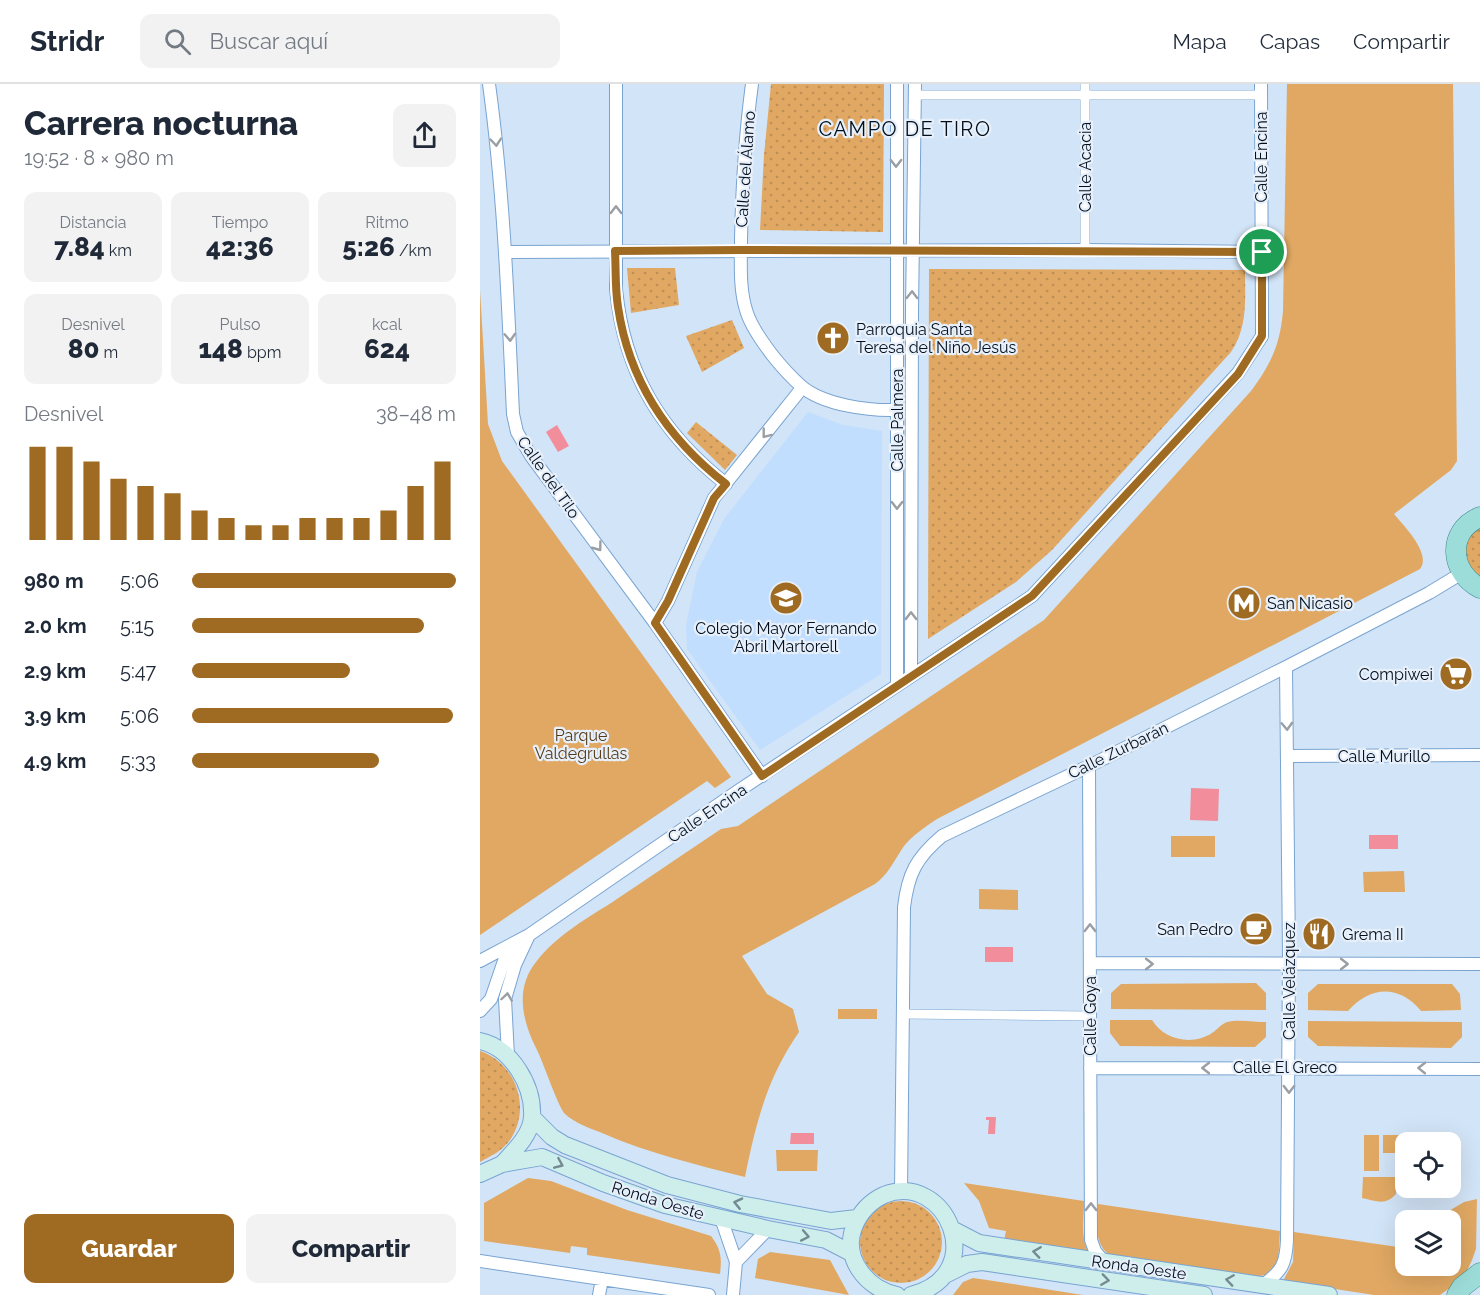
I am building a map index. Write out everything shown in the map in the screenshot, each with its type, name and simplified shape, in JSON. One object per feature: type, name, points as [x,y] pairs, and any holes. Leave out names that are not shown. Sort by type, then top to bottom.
[{"type":"main road","points":[[1478,514],[1458,538],[1456,550],[1457,562],[1471,582],[1480,603]]},
{"type":"main road","points":[[480,1041],[508,1056],[525,1079],[533,1118]]},
{"type":"main road","name":"Ronda Oeste","points":[[502,1164],[522,1142],[533,1118],[552,1137],[565,1145],[667,1185],[740,1204],[812,1218],[831,1221],[857,1218]]},
{"type":"main road","name":"Ronda Oeste","points":[[480,1174],[502,1164],[530,1157],[542,1157],[603,1183],[665,1205],[826,1240],[851,1253]]},
{"type":"main road","points":[[897,1295],[875,1290],[851,1253],[851,1235],[857,1218],[865,1207],[888,1194],[901,1192],[920,1195],[938,1205],[950,1221],[955,1240],[953,1258],[936,1285]]},
{"type":"main road","name":"Ronda Oeste","points":[[952,1229],[979,1243],[1329,1295]]},
{"type":"main road","name":"Ronda Oeste","points":[[911,1295],[936,1285],[967,1264],[982,1262],[1204,1295]]},
{"type":"main road","points":[[1457,1295],[1479,1270]]},
{"type":"street","name":"Calle del Tilo","points":[[489,84],[505,252],[513,414],[517,432],[531,456],[655,623],[762,776]]},
{"type":"street","points":[[616,84],[615,251],[618,307],[628,350],[639,379],[653,404],[682,446],[726,484]]},
{"type":"street","name":"Calle del Álamo","points":[[752,84],[745,146],[741,250],[742,290],[747,313],[755,331],[802,388],[846,406],[897,410]]},
{"type":"street","name":"Calle Palmera","points":[[897,84],[897,685]]},
{"type":"street","points":[[915,89],[1261,89]]},
{"type":"street","name":"Calle Palmera","points":[[911,675],[915,89]]},
{"type":"street","name":"Calle Acacia","points":[[1085,89],[1086,250]]},
{"type":"street","name":"Calle Encina","points":[[480,962],[529,935],[911,675],[1032,596],[1238,374],[1262,336],[1261,89]]},
{"type":"street","points":[[505,252],[741,250],[1262,252]]},
{"type":"street","points":[[655,623],[668,601],[714,498],[802,388]]},
{"type":"street","name":"Calle Zurbarán","points":[[901,1192],[904,907],[907,884],[926,850],[942,836],[1089,766],[1440,587],[1471,582]]},
{"type":"street","name":"Calle Velázquez","points":[[1263,1285],[1279,1273],[1287,1253],[1289,964],[1286,667]]},
{"type":"street","name":"Calle Murillo","points":[[1288,756],[1480,755]]},
{"type":"street","name":"Calle Goya","points":[[1089,766],[1091,1240],[1095,1251],[1104,1262]]},
{"type":"street","points":[[480,1011],[491,999],[505,958],[529,935]]},
{"type":"street","points":[[508,1056],[505,999],[515,965],[529,935]]},
{"type":"street","points":[[1091,963],[1480,964]]},
{"type":"street","points":[[903,1014],[1090,1016]]},
{"type":"street","name":"Calle El Greco","points":[[1090,1068],[1480,1069]]},
{"type":"street","points":[[721,1218],[736,1262],[733,1295]]},
{"type":"street","points":[[736,1262],[768,1229]]},
{"type":"street","points":[[480,1261],[709,1295]]},
{"type":"street","points":[[599,1295],[602,1278]]},
{"type":"shaded area","name":"Colegio Mayor Fernando Abril Martorell","points":[[808,412],[843,425],[882,431],[881,674],[760,750],[687,649],[686,625],[697,572],[724,519]]},
{"type":"shaded area","points":[[557,425],[569,446],[558,452],[546,432]]},
{"type":"shaded area","points":[[1191,788],[1219,789],[1218,821],[1190,820]]},
{"type":"shaded area","points":[[1369,835],[1398,835],[1398,849],[1369,849]]},
{"type":"shaded area","points":[[985,947],[1013,947],[1013,962],[985,962]]},
{"type":"shaded area","points":[[986,1117],[996,1117],[995,1134],[988,1134],[989,1120],[986,1120]]},
{"type":"shaded area","points":[[791,1133],[814,1133],[814,1144],[790,1144]]},
{"type":"green space","points":[[771,84],[884,84],[883,232],[760,230]]},
{"type":"green space","points":[[1287,84],[1453,84],[1457,461],[1451,470],[1394,514],[1420,548],[1423,563],[1420,569],[937,819],[919,831],[904,846],[888,871],[875,884],[742,956],[767,994],[793,1009],[799,1032],[779,1066],[764,1102],[745,1177],[637,1147],[587,1127],[569,1117],[558,1103],[524,1015],[525,982],[529,972],[544,953],[561,936],[581,922],[721,829],[738,826],[1044,620],[1258,381],[1277,344],[1283,311]]},
{"type":"green space","points":[[627,268],[675,268],[679,305],[631,313]]},
{"type":"green space","points":[[929,269],[1245,270],[1245,292],[1243,323],[1231,352],[1052,550],[1016,582],[928,639]]},
{"type":"green space","name":"Parque Valdegrullas","points":[[480,290],[488,424],[502,461],[731,777],[715,788],[707,781],[480,935]]},
{"type":"green space","points":[[732,320],[744,348],[702,372],[686,336]]},
{"type":"green space","points":[[696,422],[737,455],[725,470],[687,433]]},
{"type":"green space","points":[[1480,522],[1480,578],[1470,570],[1466,561],[1465,538]]},
{"type":"green space","points":[[1171,836],[1215,836],[1215,857],[1171,857]]},
{"type":"green space","points":[[1404,871],[1405,892],[1364,892],[1363,872]]},
{"type":"green space","points":[[979,889],[1018,890],[1018,910],[979,909]]},
{"type":"green space","points":[[1256,983],[1266,993],[1266,1010],[1111,1009],[1111,993],[1121,984]]},
{"type":"green space","points":[[1318,984],[1452,984],[1460,994],[1461,1010],[1421,1011],[1403,996],[1385,992],[1366,997],[1348,1011],[1308,1010],[1308,993]]},
{"type":"green space","points":[[838,1009],[877,1009],[877,1019],[838,1019]]},
{"type":"green space","points":[[1110,1020],[1152,1020],[1157,1027],[1171,1036],[1187,1040],[1204,1037],[1231,1021],[1266,1022],[1266,1037],[1255,1047],[1120,1046],[1110,1033]]},
{"type":"green space","points":[[1308,1021],[1462,1022],[1462,1037],[1451,1048],[1318,1046],[1308,1037]]},
{"type":"green space","points":[[480,1051],[503,1065],[511,1076],[517,1088],[520,1114],[517,1127],[507,1144],[480,1162]]},
{"type":"green space","points":[[1364,1135],[1379,1135],[1379,1171],[1364,1171]]},
{"type":"green space","points":[[1383,1135],[1395,1135],[1395,1153],[1383,1153]]},
{"type":"green space","points":[[776,1150],[818,1150],[817,1171],[777,1171]]},
{"type":"green space","points":[[1363,1177],[1395,1177],[1395,1195],[1392,1198],[1376,1201],[1362,1198]]},
{"type":"green space","points":[[528,1178],[551,1181],[627,1210],[711,1236],[720,1254],[720,1274],[587,1255],[587,1248],[571,1246],[570,1253],[484,1241],[484,1203]]},
{"type":"green space","points":[[964,1183],[1084,1201],[1083,1234],[1089,1253],[1004,1241],[1006,1231],[989,1228],[979,1201]]},
{"type":"green space","points":[[1477,1199],[1476,1249],[1466,1273],[1440,1295],[1374,1295],[1283,1281],[1293,1262],[1294,1232],[1395,1247],[1395,1276],[1461,1276],[1461,1210],[1451,1210],[1464,1202]]},
{"type":"green space","points":[[901,1201],[917,1204],[930,1213],[939,1226],[942,1242],[939,1258],[930,1271],[917,1280],[901,1283],[885,1280],[872,1271],[863,1258],[860,1242],[863,1226],[872,1213],[885,1204]]},
{"type":"green space","points":[[1098,1204],[1280,1231],[1278,1263],[1265,1275],[1254,1277],[1110,1256],[1098,1239]]},
{"type":"green space","points":[[770,1252],[830,1260],[849,1295],[755,1278],[758,1259]]},
{"type":"green space","points":[[973,1278],[1083,1295],[953,1295],[963,1282]]},
{"type":"place","name":"Parroquia Santa Teresa del Niño Jesús","points":[[833,338]]},
{"type":"place","name":"Colegio Mayor Fernando Abril Martorell","points":[[786,598]]},
{"type":"place","name":"San Nicasio","points":[[1244,603]]},
{"type":"place","name":"Compiwei","points":[[1456,674]]},
{"type":"place","name":"San Pedro","points":[[1256,929]]},
{"type":"place","name":"Grema II","points":[[1319,934]]},
{"type":"district","name":"CAMPO DE TIRO","points":[[905,129]]},
{"type":"route","points":[[615,251],[1262,252],[1262,336],[1238,374],[1032,596],[940,655],[762,776],[655,623],[668,601],[714,498],[726,484],[682,446],[639,379],[628,350],[618,307],[615,251]]}]
